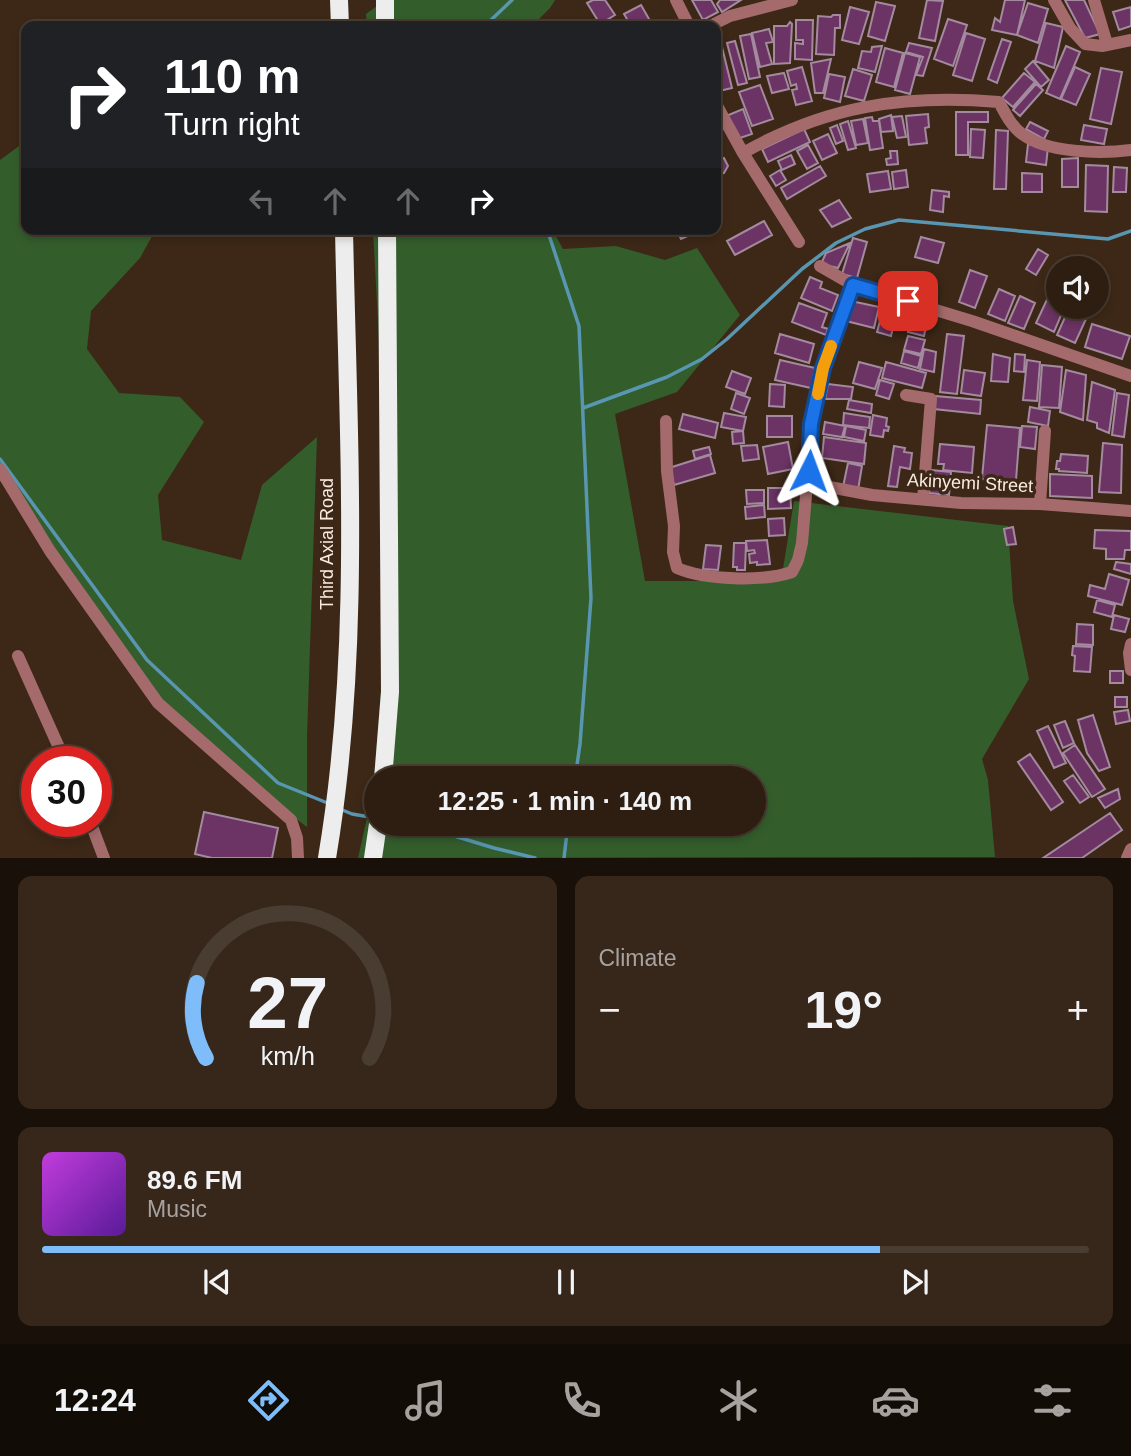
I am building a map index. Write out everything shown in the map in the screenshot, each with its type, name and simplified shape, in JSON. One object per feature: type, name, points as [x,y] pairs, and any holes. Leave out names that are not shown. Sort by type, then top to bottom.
[{"type":"highway","points":[[339,0],[340,21]]},
{"type":"highway","points":[[385,0],[385,21]]},
{"type":"highway","name":"Third Axial Road","points":[[328,851],[342,756],[350,567],[344,235]]},
{"type":"highway","points":[[384,766],[390,692],[387,235]]},
{"type":"highway","points":[[373,857],[376,836]]},
{"type":"street","points":[[676,0],[686,21]]},
{"type":"street","points":[[720,21],[792,0]]},
{"type":"street","points":[[1054,0],[1077,37],[1085,44],[1131,40]]},
{"type":"street","points":[[1094,0],[1107,44]]},
{"type":"street","points":[[743,153],[802,123],[839,111],[907,102],[976,99],[999,102],[1014,127],[1038,142],[1097,152],[1131,150]]},
{"type":"street","points":[[721,113],[799,242]]},
{"type":"street","points":[[820,267],[853,285],[972,321],[1131,376]]},
{"type":"street","points":[[666,421],[667,471],[674,526],[673,552],[677,568],[689,573],[736,578],[777,578],[792,572],[802,543],[811,424],[823,368],[853,285]]},
{"type":"street","points":[[906,395],[931,399],[923,499]]},
{"type":"street","points":[[1040,504],[1045,431]]},
{"type":"street","points":[[0,469],[50,551],[158,703],[291,820],[297,838],[298,858]]},
{"type":"street","name":"Akinyemi Street","points":[[808,483],[872,495],[961,503],[1040,504],[1131,512]]},
{"type":"street","points":[[1131,644],[1131,670]]},
{"type":"street","points":[[18,656],[58,746]]},
{"type":"street","points":[[96,837],[104,858]]},
{"type":"street","points":[[1127,858],[1131,849]]},
{"type":"green space","points":[[385,0],[555,0],[537,21],[367,21],[366,14]]},
{"type":"green space","points":[[21,145],[21,235],[153,235],[140,258],[91,311],[87,349],[119,393],[180,397],[204,422],[158,495],[162,540],[241,560],[262,485],[317,437],[307,737],[307,827],[258,790],[163,705],[79,587],[0,462],[0,160]]},
{"type":"green space","points":[[373,235],[555,235],[563,249],[616,246],[665,260],[697,248],[740,315],[677,392],[615,414],[645,581],[781,581],[794,501],[1008,526],[1013,601],[1029,679],[982,759],[988,780],[995,857],[358,858],[364,831],[364,836],[766,836],[766,766],[375,766],[391,564]]},
{"type":"building","points":[[605,0],[615,15],[605,21],[598,21],[587,3]]},
{"type":"building","points":[[692,0],[711,0],[718,12],[703,20]]},
{"type":"building","points":[[720,0],[741,0],[722,12],[717,4]]},
{"type":"building","points":[[927,0],[943,1],[935,41],[919,38]]},
{"type":"building","points":[[1005,0],[1025,0],[1017,35],[992,30],[995,18],[1000,22]]},
{"type":"building","points":[[1065,0],[1084,0],[1100,34],[1085,38]]},
{"type":"building","points":[[876,2],[895,6],[885,41],[868,36]]},
{"type":"building","points":[[1028,3],[1048,9],[1038,43],[1017,35]]},
{"type":"building","points":[[641,5],[650,21],[628,21],[624,14]]},
{"type":"building","points":[[850,7],[869,12],[859,44],[842,40]]},
{"type":"building","points":[[1131,7],[1131,26],[1119,30],[1113,12]]},
{"type":"building","points":[[840,15],[840,28],[835,28],[834,55],[816,54],[818,16]]},
{"type":"building","points":[[948,19],[967,25],[953,66],[934,59]]},
{"type":"building","points":[[796,20],[813,20],[812,60],[795,59],[795,43],[803,44],[803,40],[796,40]]},
{"type":"building","points":[[790,22],[790,63],[774,64],[774,26],[787,26]]},
{"type":"building","points":[[1046,23],[1063,27],[1054,68],[1035,61]]},
{"type":"building","points":[[769,29],[773,42],[766,43],[772,64],[760,67],[752,33]]},
{"type":"building","points":[[966,33],[985,39],[972,81],[953,75]]},
{"type":"building","points":[[751,34],[760,77],[749,79],[740,36]]},
{"type":"building","points":[[1002,39],[1011,42],[997,83],[988,79]]},
{"type":"building","points":[[735,41],[747,83],[738,85],[727,43]]},
{"type":"building","points":[[721,43],[732,88],[721,91]]},
{"type":"building","points":[[909,43],[932,48],[923,76],[916,75],[923,57],[906,52]]},
{"type":"building","points":[[882,46],[875,72],[858,68],[862,51],[871,52],[872,47]]},
{"type":"building","points":[[1066,46],[1080,52],[1060,99],[1046,93]]},
{"type":"building","points":[[885,48],[903,53],[894,87],[876,82]]},
{"type":"building","points":[[905,53],[920,57],[910,94],[895,90]]},
{"type":"building","points":[[831,59],[823,93],[815,93],[811,63]]},
{"type":"building","points":[[1033,61],[1049,80],[1041,87],[1025,69]]},
{"type":"building","points":[[802,67],[812,101],[796,105],[792,90],[797,89],[796,84],[791,86],[787,71]]},
{"type":"building","points":[[1075,67],[1090,74],[1076,105],[1061,99]]},
{"type":"building","points":[[1101,68],[1122,72],[1111,124],[1090,119]]},
{"type":"building","points":[[853,69],[872,75],[864,101],[845,96]]},
{"type":"building","points":[[784,73],[789,89],[772,93],[767,76]]},
{"type":"building","points":[[1024,73],[1035,82],[1013,107],[1002,98]]},
{"type":"building","points":[[829,74],[845,77],[840,102],[824,98]]},
{"type":"building","points":[[1036,84],[1043,90],[1020,116],[1013,110]]},
{"type":"building","points":[[760,85],[773,119],[752,126],[739,92]]},
{"type":"building","points":[[743,109],[752,134],[737,139],[726,116]]},
{"type":"building","points":[[956,112],[988,112],[988,122],[968,122],[968,155],[956,155]]},
{"type":"building","points":[[928,114],[929,127],[925,128],[927,143],[909,145],[906,116]]},
{"type":"building","points":[[891,115],[893,131],[881,132],[879,119]]},
{"type":"building","points":[[902,116],[906,137],[897,138],[892,117]]},
{"type":"building","points":[[872,117],[873,121],[879,121],[883,148],[870,150],[865,118]]},
{"type":"building","points":[[863,119],[868,143],[856,145],[851,121]]},
{"type":"building","points":[[848,121],[856,148],[848,150],[840,124]]},
{"type":"building","points":[[1030,122],[1048,131],[1044,139],[1026,129]]},
{"type":"building","points":[[837,125],[843,141],[836,144],[830,128]]},
{"type":"building","points":[[1084,125],[1107,129],[1104,144],[1081,140]]},
{"type":"building","points":[[804,129],[810,142],[768,162],[762,149]]},
{"type":"building","points":[[971,129],[985,130],[983,158],[970,157]]},
{"type":"building","points":[[996,130],[1008,131],[1006,189],[994,189]]},
{"type":"building","points":[[828,134],[837,153],[822,160],[813,141]]},
{"type":"building","points":[[1028,144],[1048,147],[1046,165],[1026,162]]},
{"type":"building","points":[[808,145],[818,163],[807,169],[797,151]]},
{"type":"building","points":[[890,151],[897,151],[898,164],[887,165],[886,159],[891,158]]},
{"type":"building","points":[[791,155],[795,164],[782,170],[778,161]]},
{"type":"building","points":[[724,158],[728,166],[721,174],[721,159]]},
{"type":"building","points":[[1078,158],[1078,187],[1062,187],[1062,159]]},
{"type":"building","points":[[1086,165],[1108,166],[1107,212],[1085,211]]},
{"type":"building","points":[[820,166],[826,176],[787,199],[781,188]]},
{"type":"building","points":[[1114,167],[1127,168],[1126,192],[1113,192]]},
{"type":"building","points":[[780,170],[786,180],[776,186],[770,176]]},
{"type":"building","points":[[906,170],[908,187],[894,189],[892,172]]},
{"type":"building","points":[[888,171],[891,189],[870,192],[867,174]]},
{"type":"building","points":[[1022,173],[1042,174],[1042,192],[1022,192]]},
{"type":"building","points":[[932,190],[949,192],[949,197],[944,196],[943,212],[930,210]]},
{"type":"building","points":[[839,200],[851,218],[832,227],[820,210]]},
{"type":"building","points":[[764,221],[772,235],[735,255],[727,241]]},
{"type":"building","points":[[921,237],[944,243],[938,263],[915,257]]},
{"type":"building","points":[[853,238],[867,242],[857,278],[842,274]]},
{"type":"building","points":[[850,243],[838,268],[821,264],[826,253]]},
{"type":"building","points":[[1038,249],[1048,255],[1036,275],[1026,269]]},
{"type":"building","points":[[970,270],[987,276],[975,308],[959,302]]},
{"type":"building","points":[[810,277],[822,282],[820,288],[838,295],[832,311],[801,298]]},
{"type":"building","points":[[999,289],[1015,296],[1005,321],[988,314]]},
{"type":"building","points":[[1020,296],[1035,303],[1024,329],[1008,323]]},
{"type":"building","points":[[851,301],[879,307],[874,328],[846,321]]},
{"type":"building","points":[[1046,302],[1046,319],[1060,319],[1054,332],[1036,323]]},
{"type":"building","points":[[799,303],[827,313],[822,327],[828,329],[826,335],[792,322]]},
{"type":"building","points":[[884,306],[897,310],[891,336],[877,332]]},
{"type":"building","points":[[911,318],[927,322],[924,336],[908,332]]},
{"type":"building","points":[[1064,319],[1086,319],[1075,343],[1057,335]]},
{"type":"building","points":[[1092,324],[1130,336],[1122,359],[1085,347]]},
{"type":"building","points":[[780,334],[814,344],[809,363],[775,353]]},
{"type":"building","points":[[947,334],[964,336],[957,394],[940,392]]},
{"type":"building","points":[[908,336],[925,340],[921,354],[904,350]]},
{"type":"building","points":[[924,349],[936,352],[934,372],[920,369]]},
{"type":"building","points":[[904,351],[921,356],[918,368],[901,363]]},
{"type":"building","points":[[993,354],[1010,358],[1008,382],[991,381]]},
{"type":"building","points":[[1015,354],[1025,355],[1024,372],[1014,371]]},
{"type":"building","points":[[780,360],[815,368],[811,388],[775,380]]},
{"type":"building","points":[[1027,360],[1040,362],[1037,401],[1023,400]]},
{"type":"building","points":[[859,362],[882,368],[875,389],[853,383]]},
{"type":"building","points":[[886,362],[926,373],[922,388],[882,378]]},
{"type":"building","points":[[1042,365],[1062,367],[1059,408],[1039,407]]},
{"type":"building","points":[[964,370],[985,373],[981,396],[961,393]]},
{"type":"building","points":[[1066,370],[1086,375],[1083,420],[1060,412]]},
{"type":"building","points":[[732,371],[751,378],[745,394],[726,387]]},
{"type":"building","points":[[880,380],[894,384],[889,399],[876,395]]},
{"type":"building","points":[[1092,382],[1115,390],[1109,433],[1097,428],[1097,423],[1087,420]]},
{"type":"building","points":[[770,384],[785,385],[784,407],[769,406]]},
{"type":"building","points":[[828,384],[853,387],[851,399],[825,399]]},
{"type":"building","points":[[736,393],[750,398],[744,414],[731,409]]},
{"type":"building","points":[[1117,393],[1129,395],[1124,437],[1112,435]]},
{"type":"building","points":[[935,396],[981,400],[980,414],[934,409]]},
{"type":"building","points":[[849,400],[872,404],[871,413],[847,409]]},
{"type":"building","points":[[1030,407],[1050,411],[1048,426],[1028,422]]},
{"type":"building","points":[[724,413],[746,417],[743,431],[721,427]]},
{"type":"building","points":[[844,413],[870,417],[869,428],[843,425]]},
{"type":"building","points":[[683,414],[718,423],[715,438],[679,429]]},
{"type":"building","points":[[873,415],[887,418],[886,426],[889,427],[888,431],[884,430],[883,437],[870,435]]},
{"type":"building","points":[[767,416],[792,416],[792,437],[767,437]]},
{"type":"building","points":[[825,422],[845,426],[842,437],[823,434]]},
{"type":"building","points":[[987,425],[1020,428],[1016,480],[1008,487],[991,486],[982,478]]},
{"type":"building","points":[[846,426],[866,430],[864,441],[844,437]]},
{"type":"building","points":[[1022,426],[1037,427],[1035,449],[1020,447]]},
{"type":"building","points":[[743,431],[744,443],[733,444],[732,432]]},
{"type":"building","points":[[824,437],[866,443],[864,464],[822,458]]},
{"type":"building","points":[[788,442],[793,469],[768,474],[763,447]]},
{"type":"building","points":[[1103,443],[1122,445],[1121,493],[1099,492]]},
{"type":"building","points":[[940,444],[974,447],[972,473],[943,470],[944,464],[938,464]]},
{"type":"building","points":[[757,445],[759,459],[743,461],[741,446]]},
{"type":"building","points":[[894,446],[905,448],[904,452],[912,453],[910,469],[900,467],[897,487],[888,486]]},
{"type":"building","points":[[709,447],[711,454],[695,459],[693,451]]},
{"type":"building","points":[[1061,454],[1088,456],[1087,473],[1056,469]]},
{"type":"building","points":[[710,455],[715,473],[674,485],[669,468]]},
{"type":"building","points":[[848,463],[862,466],[858,490],[843,487]]},
{"type":"building","points":[[931,470],[951,472],[949,495],[929,493]]},
{"type":"building","points":[[1050,474],[1092,476],[1092,498],[1050,496]]},
{"type":"building","points":[[768,488],[790,488],[791,508],[768,509]]},
{"type":"building","points":[[746,490],[764,490],[764,503],[747,504]]},
{"type":"building","points":[[764,505],[765,517],[746,519],[745,507]]},
{"type":"building","points":[[784,518],[785,535],[769,536],[768,519]]},
{"type":"building","points":[[1013,527],[1016,544],[1007,545],[1004,529]]},
{"type":"building","points":[[1095,530],[1131,531],[1131,550],[1125,550],[1124,559],[1106,559],[1106,549],[1094,548]]},
{"type":"building","points":[[767,540],[770,564],[750,563],[749,554],[755,553],[754,550],[747,551],[746,541]]},
{"type":"building","points":[[734,543],[746,543],[745,570],[733,567]]},
{"type":"building","points":[[706,545],[721,546],[718,570],[703,569]]},
{"type":"building","points":[[1116,562],[1131,564],[1131,574],[1114,569]]},
{"type":"building","points":[[1109,574],[1129,580],[1122,605],[1088,596],[1090,585],[1105,589]]},
{"type":"building","points":[[1097,600],[1115,605],[1112,617],[1094,612]]},
{"type":"building","points":[[1114,615],[1129,619],[1125,632],[1111,629]]},
{"type":"building","points":[[1077,624],[1093,625],[1093,645],[1076,644]]},
{"type":"building","points":[[1073,646],[1092,647],[1090,672],[1074,671]]},
{"type":"building","points":[[1110,671],[1123,671],[1123,683],[1110,683]]},
{"type":"building","points":[[1115,697],[1127,697],[1127,707],[1115,707]]},
{"type":"building","points":[[1128,710],[1130,721],[1116,724],[1114,712]]},
{"type":"building","points":[[1093,715],[1110,767],[1099,771],[1087,753],[1078,720]]},
{"type":"building","points":[[1065,721],[1074,743],[1063,748],[1054,725]]},
{"type":"building","points":[[1048,726],[1066,763],[1054,768],[1037,731]]},
{"type":"building","points":[[1075,745],[1105,789],[1092,797],[1063,753]]},
{"type":"building","points":[[1030,754],[1063,802],[1051,810],[1018,762]]},
{"type":"building","points":[[1073,775],[1089,797],[1080,803],[1064,781]]},
{"type":"building","points":[[1118,789],[1120,799],[1105,808],[1098,798]]},
{"type":"building","points":[[204,812],[278,828],[272,858],[212,858],[195,854]]},
{"type":"building","points":[[1110,813],[1122,830],[1082,858],[1043,858]]},
{"type":"waterway","points":[[490,21],[512,0]]},
{"type":"waterway","points":[[583,408],[667,377],[702,359],[802,269],[836,243],[865,229],[899,220],[1108,239],[1131,231]]},
{"type":"waterway","points":[[549,235],[579,326],[591,598],[577,766]]},
{"type":"waterway","points":[[0,459],[147,660],[278,783],[330,804]]},
{"type":"waterway","points":[[340,809],[364,816]]},
{"type":"waterway","points":[[454,836],[535,858]]},
{"type":"waterway","points":[[564,858],[567,836]]},
{"type":"slow traffic","points":[[818,394],[831,346]]},
{"type":"route","points":[[809,471],[811,424],[823,368],[853,285],[908,301]]}]
